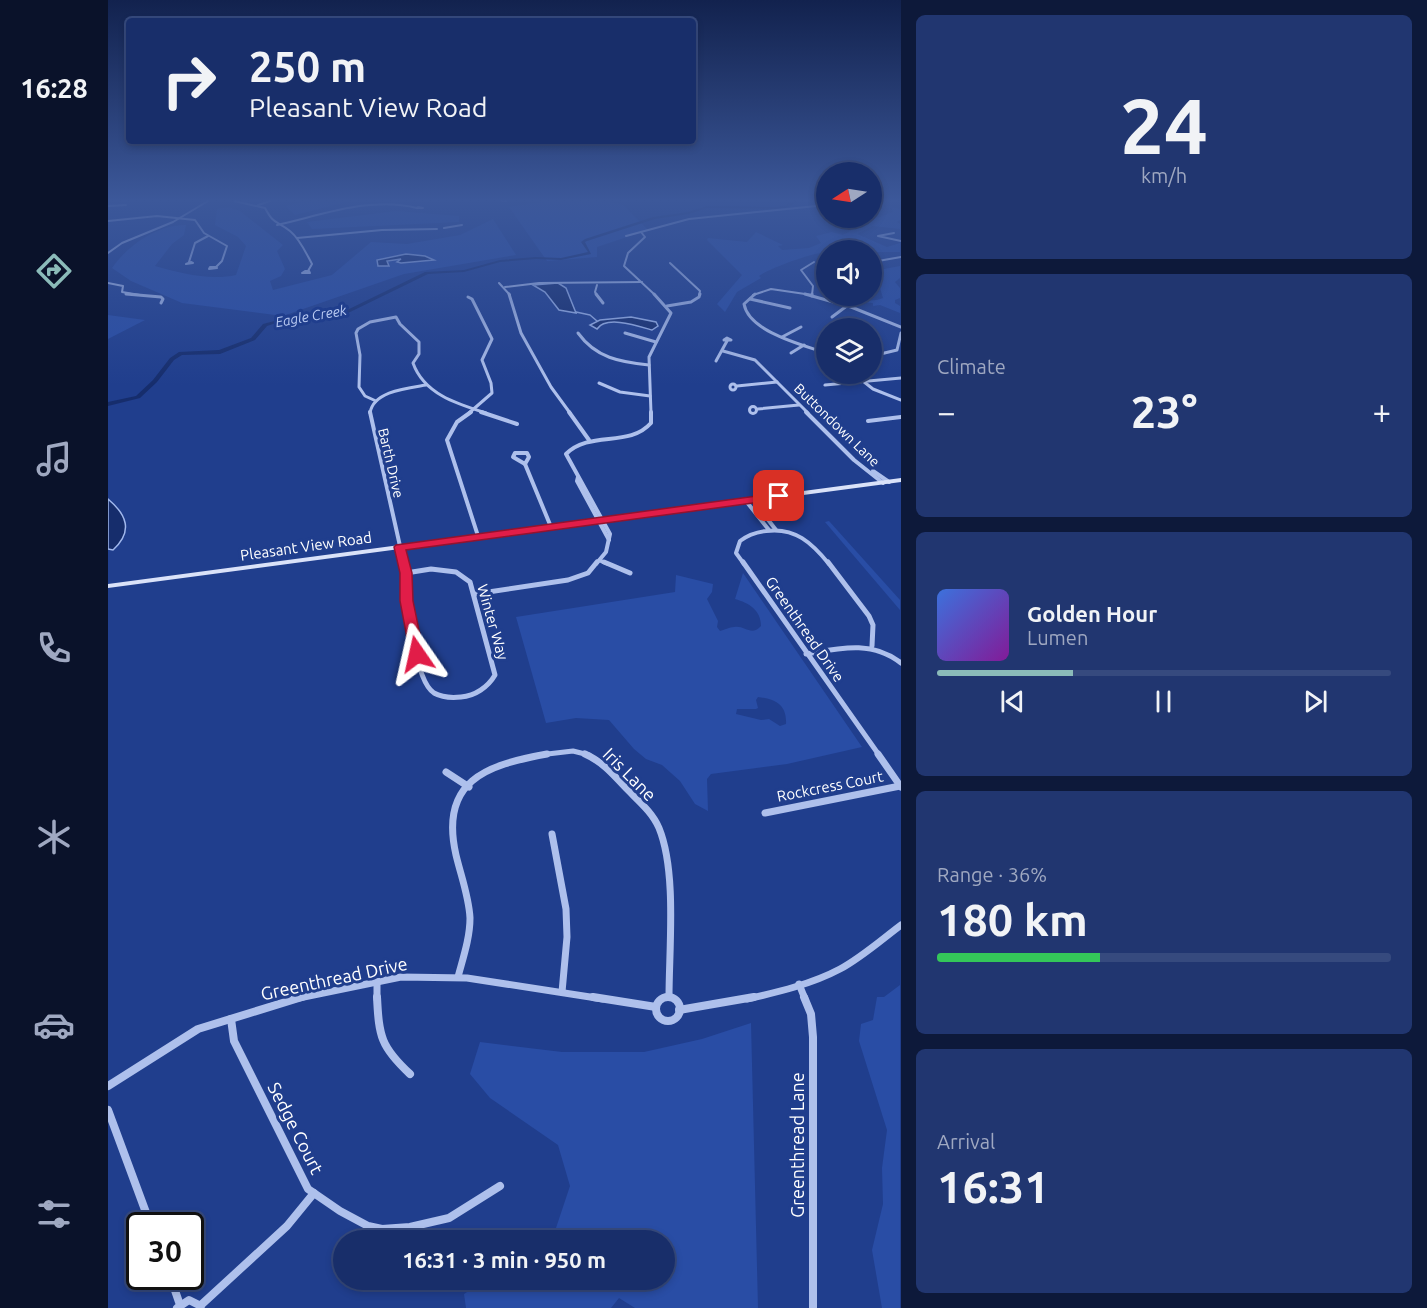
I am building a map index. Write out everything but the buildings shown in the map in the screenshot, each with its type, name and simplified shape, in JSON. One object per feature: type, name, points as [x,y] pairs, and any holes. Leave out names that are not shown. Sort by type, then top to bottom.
[{"type":"main road","name":"Pleasant View Road","points":[[108,586],[900,480]]},
{"type":"street","points":[[216,267],[220,262]]},
{"type":"street","points":[[308,271],[311,262]]},
{"type":"street","points":[[474,594],[568,580],[588,573],[601,561],[606,552],[609,540],[601,520],[577,481],[578,477],[566,454],[571,447],[589,440],[640,434],[649,428],[651,423],[649,357],[671,313],[667,306],[642,282],[628,272],[624,262]]},
{"type":"street","points":[[812,296],[813,286],[801,270],[814,262]]},
{"type":"street","points":[[667,306],[691,302],[699,297],[700,291],[670,263]]},
{"type":"street","points":[[505,287],[553,281],[597,285],[642,282]]},
{"type":"street","points":[[108,283],[123,286],[122,292],[127,294],[161,297],[163,299],[161,303]]},
{"type":"street","points":[[499,283],[505,287],[516,306],[518,327],[522,335],[560,401],[573,415],[589,440]]},
{"type":"street","points":[[597,285],[595,292],[603,303]]},
{"type":"street","points":[[816,297],[768,290],[758,292],[743,306],[768,332],[816,349]]},
{"type":"street","points":[[468,297],[472,299],[492,339],[482,360],[491,383],[492,393],[476,409],[452,427],[447,445],[478,536]]},
{"type":"street","points":[[750,299],[790,308]]},
{"type":"street","points":[[832,317],[847,306]]},
{"type":"street","points":[[850,306],[900,327]]},
{"type":"street","points":[[426,385],[395,392],[376,401],[365,396],[359,387],[360,355],[356,333],[358,329],[370,322],[396,317],[401,327],[416,336],[421,349],[413,363],[414,371],[426,385],[436,393],[517,424]]},
{"type":"street","points":[[783,337],[801,327]]},
{"type":"street","points":[[578,333],[587,348],[594,352],[625,362],[649,365]]},
{"type":"street","points":[[625,333],[656,342]]},
{"type":"street","points":[[882,353],[897,350],[900,333]]},
{"type":"street","points":[[716,361],[727,341]]},
{"type":"street","points":[[791,353],[804,345]]},
{"type":"street","points":[[723,351],[755,360],[768,373]]},
{"type":"street","name":"Buttondown Lane","points":[[768,373],[854,460],[886,482]]},
{"type":"street","points":[[882,380],[900,378]]},
{"type":"street","points":[[737,386],[777,382]]},
{"type":"street","points":[[599,383],[620,392],[650,396]]},
{"type":"street","points":[[825,385],[844,384]]},
{"type":"street","points":[[866,384],[880,393],[900,400]]},
{"type":"street","name":"Barth Drive","points":[[376,401],[370,410],[371,422],[406,573],[406,601],[423,680],[433,692],[450,698],[477,693]]},
{"type":"street","points":[[758,409],[799,405]]},
{"type":"street","points":[[868,421],[900,417]]},
{"type":"street","points":[[525,464],[551,527]]},
{"type":"street","points":[[750,500],[772,530],[796,533],[811,543],[869,616],[873,625],[872,646]]},
{"type":"street","name":"Greenthread Drive","points":[[772,530],[743,538],[735,548],[736,553],[900,787]]},
{"type":"street","points":[[601,561],[630,573]]},
{"type":"street","name":"Winter Way","points":[[406,573],[431,569],[454,571],[466,578],[474,594],[495,675],[490,683],[477,693]]},
{"type":"street","points":[[806,654],[872,646],[885,651],[900,663]]},
{"type":"street","name":"Iris Lane","points":[[458,977],[469,930],[470,912],[452,824],[455,807],[469,787],[493,765],[562,751],[594,756],[648,812],[659,829],[667,870],[669,997]]},
{"type":"street","points":[[446,772],[469,787]]},
{"type":"street","name":"Rockcress Court","points":[[765,813],[900,787]]},
{"type":"street","points":[[552,834],[566,909],[567,937],[562,992]]},
{"type":"street","points":[[679,1010],[717,1005],[799,984],[834,972],[900,925]]},
{"type":"street","name":"Greenthread Drive","points":[[108,1086],[158,1056],[184,1037],[231,1019],[284,1001],[421,975],[458,977],[656,1007]]},
{"type":"street","points":[[377,982],[380,1031],[383,1040],[390,1055],[410,1074]]},
{"type":"street","name":"Greenthread Lane","points":[[799,984],[811,1014],[813,1037],[813,1308]]},
{"type":"street","points":[[669,997],[676,1001],[679,1010],[674,1020],[666,1021],[659,1016],[656,1007],[659,998],[669,997]]},
{"type":"street","name":"Sedge Court","points":[[231,1019],[234,1041],[308,1189],[314,1193],[368,1226],[382,1229],[410,1227],[449,1218],[500,1186]]},
{"type":"street","points":[[108,1110],[146,1212]]},
{"type":"street","points":[[174,1290],[179,1306],[194,1300],[201,1307],[287,1226],[314,1193]]},
{"type":"shaded area","points":[[116,262],[158,262],[155,266],[185,274],[206,277],[236,275],[240,262],[282,262],[285,269],[281,276],[270,281],[273,290],[332,275],[347,262],[475,262],[404,274],[283,316],[182,303],[131,281],[112,268]]},
{"type":"shaded area","points":[[377,262],[387,262],[389,266],[378,266]]},
{"type":"shaded area","points":[[729,262],[789,262],[759,276],[761,278],[737,292],[725,312],[717,304],[742,275]]},
{"type":"shaded area","points":[[900,266],[900,278],[895,282],[900,288],[900,298],[895,300],[895,303],[900,306],[900,313],[882,306],[882,268]]},
{"type":"shaded area","points":[[558,283],[566,288],[576,313],[559,310],[545,292],[533,285]]},
{"type":"shaded area","points":[[108,315],[145,320],[108,339]]},
{"type":"shaded area","points":[[631,317],[656,322],[658,326],[652,330],[615,322],[601,325],[597,329],[590,325],[600,320]]},
{"type":"shaded area","points":[[108,499],[119,511],[125,523],[124,536],[113,550],[108,549]]},
{"type":"shaded area","points":[[829,521],[900,600],[900,610],[825,522]]},
{"type":"shaded area","points":[[743,573],[862,747],[787,764],[711,774],[707,779],[708,811],[695,804],[680,781],[662,765],[646,759],[634,749],[609,720],[576,718],[546,723],[516,617],[675,592],[676,575],[713,584],[712,592],[707,599],[718,621],[717,627],[720,631],[738,627],[754,631],[761,626],[756,611],[735,599]],"holes":[[[758,697],[779,704],[785,712],[786,724],[780,726],[769,719],[761,720],[736,714],[737,709],[758,708],[756,700]]]},
{"type":"shaded area","points":[[900,985],[900,1308],[882,1308],[872,1250],[883,1204],[882,1168],[887,1130],[859,1041],[861,1024],[873,1020],[877,997],[884,997]]},
{"type":"shaded area","points":[[751,1023],[758,1308],[635,1308],[619,1298],[611,1308],[466,1308],[464,1294],[470,1290],[675,1290],[675,1230],[555,1230],[570,1186],[558,1145],[490,1098],[470,1074],[480,1042],[562,1052],[644,1052],[702,1039]]},
{"type":"waterway","name":"Eagle Creek","points":[[108,404],[138,397],[155,381],[172,359],[181,353],[220,352],[253,339],[265,325],[278,321],[344,313],[427,273],[464,271],[496,262]]},
{"type":"waterway","points":[[576,312],[590,315],[597,321]]},
{"type":"route","points":[[417,654],[406,601],[406,573],[400,547],[779,496]]}]
